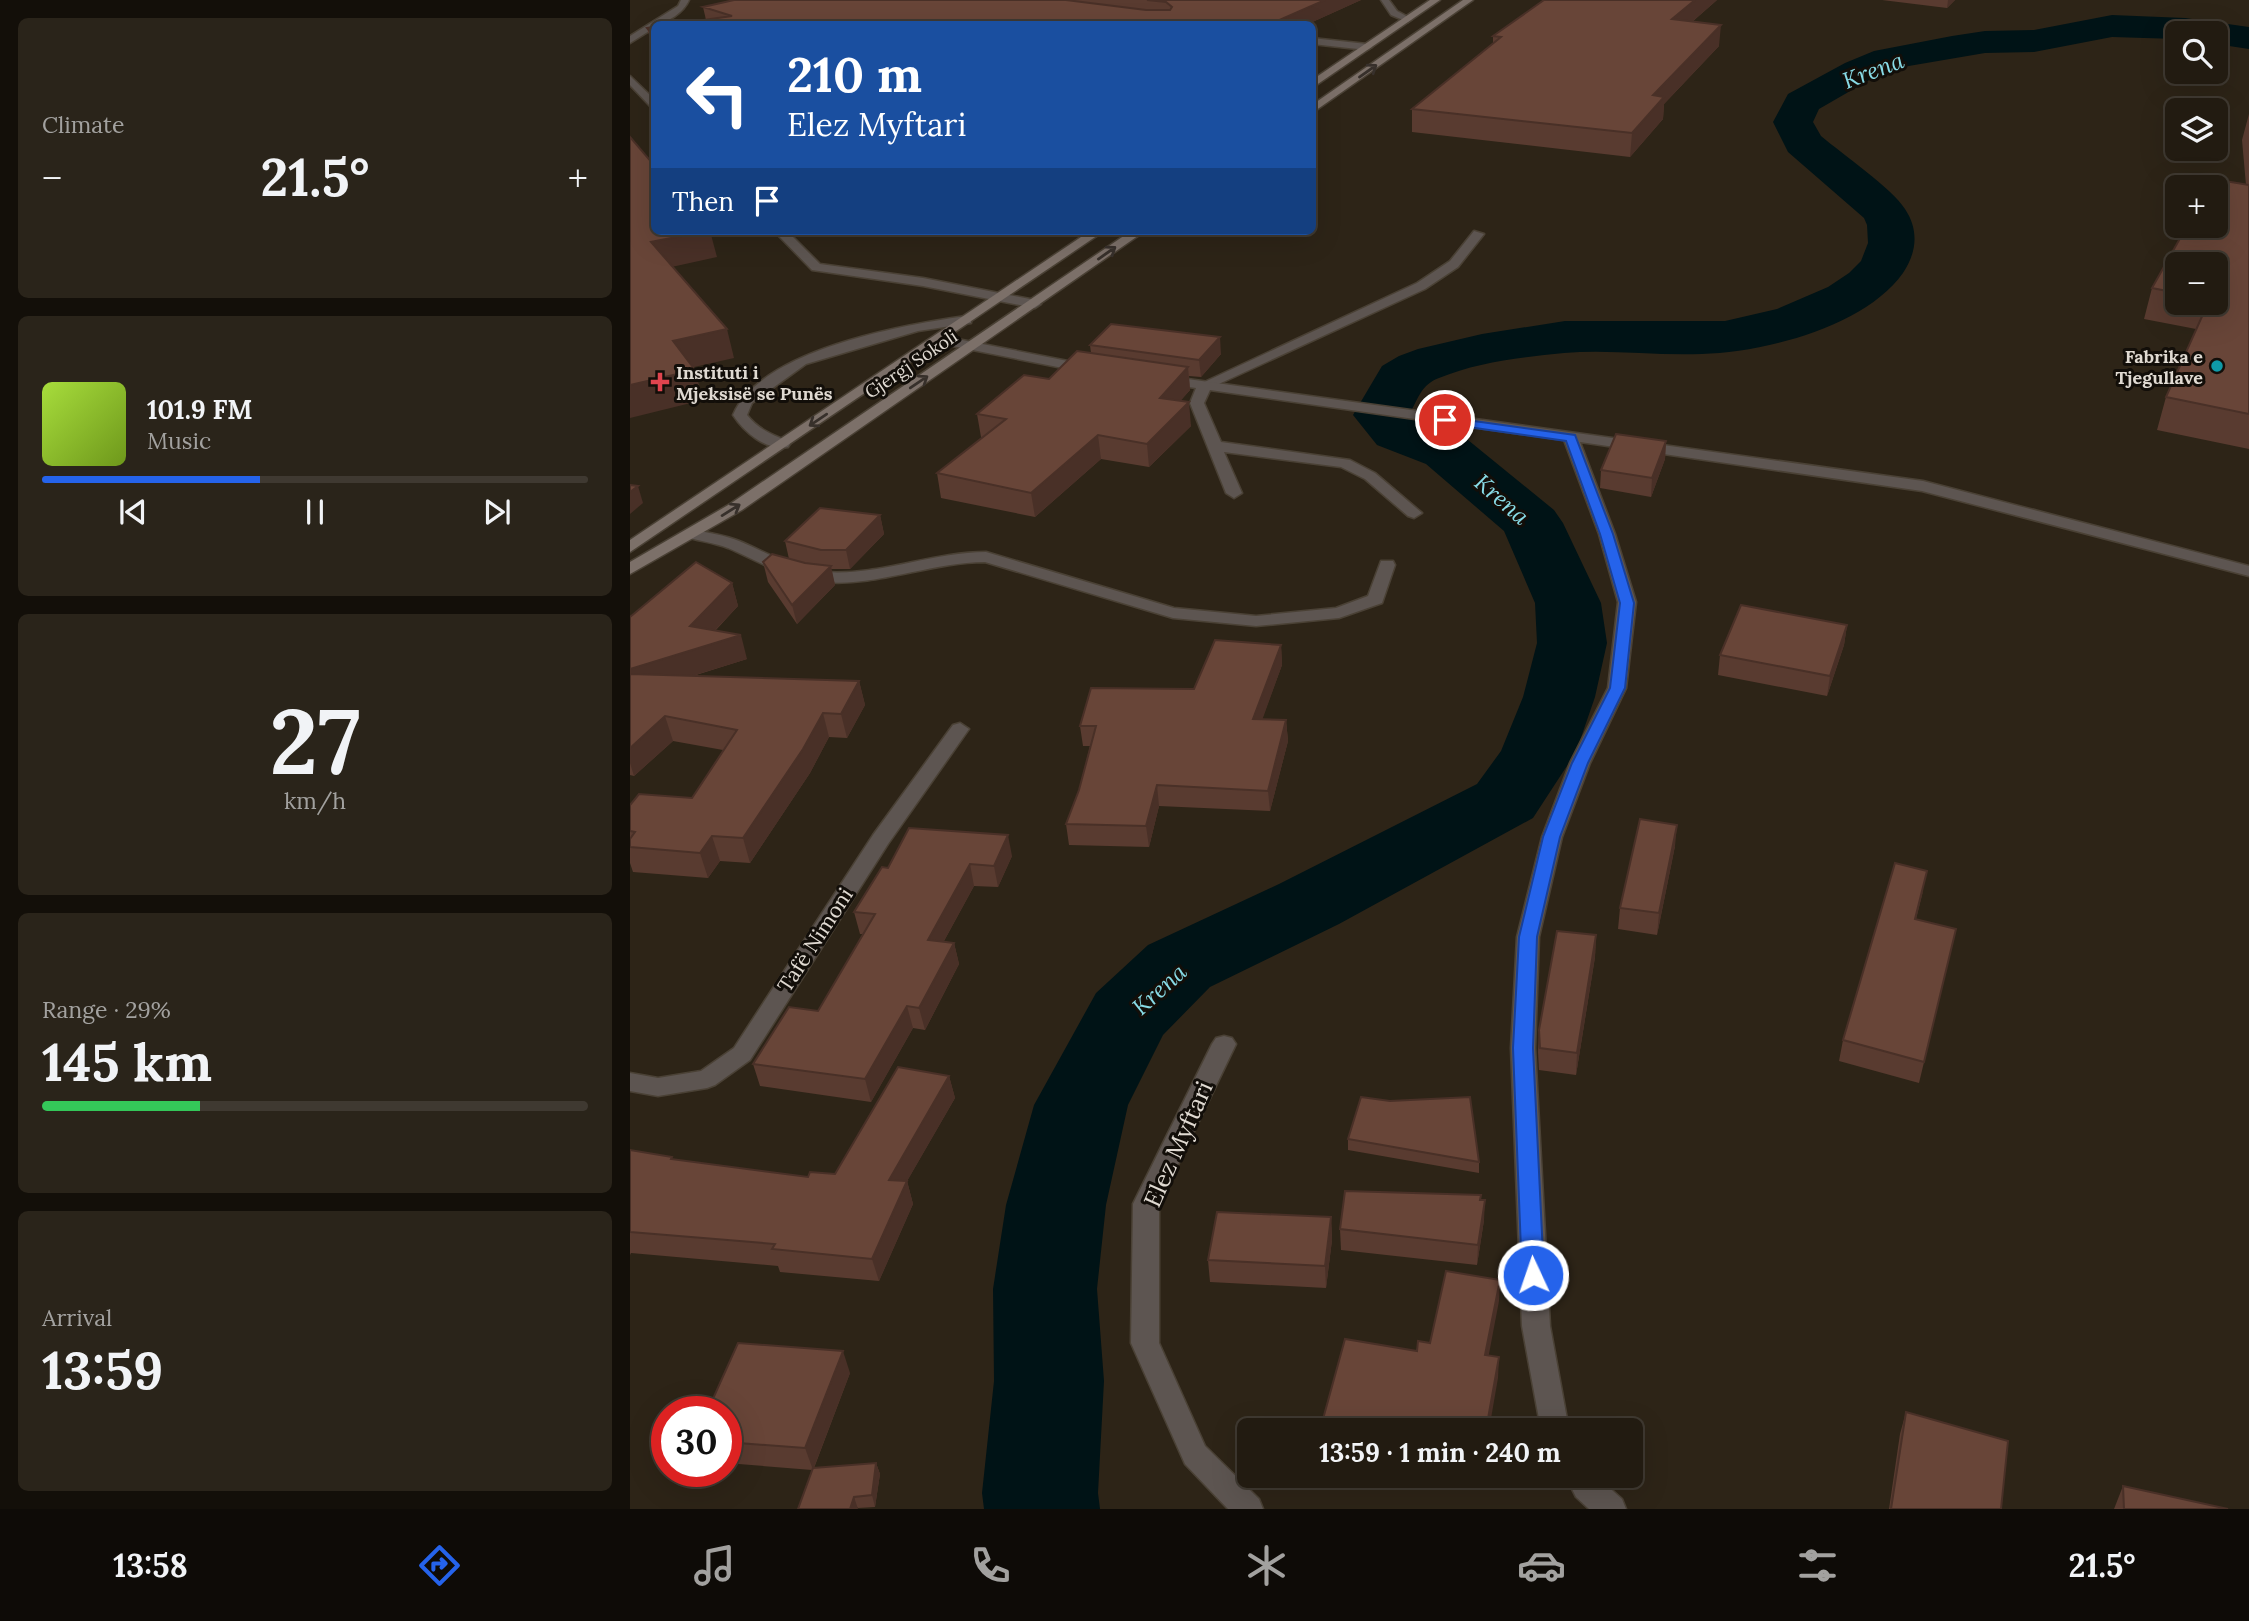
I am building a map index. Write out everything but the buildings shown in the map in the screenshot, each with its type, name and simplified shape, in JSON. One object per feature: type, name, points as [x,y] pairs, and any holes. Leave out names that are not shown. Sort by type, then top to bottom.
[{"type":"main road","points":[[1316,82],[1436,0]]},
{"type":"main road","points":[[1316,107],[1469,0]]},
{"type":"main road","name":"Gjergj Sokoli","points":[[630,547],[1092,235]]},
{"type":"main road","name":"Gjergj Sokoli","points":[[630,569],[736,507],[1133,235]]},
{"type":"street","points":[[660,21],[682,7],[685,0]]},
{"type":"street","points":[[1385,0],[1394,13],[1408,19]]},
{"type":"street","points":[[630,40],[651,27]]},
{"type":"street","points":[[1316,41],[1367,47]]},
{"type":"street","points":[[630,79],[651,101]]},
{"type":"street","points":[[1234,493],[1197,403],[1205,385],[1421,286],[1454,264],[1478,234]]},
{"type":"street","points":[[784,235],[816,267],[923,282],[1035,304]]},
{"type":"street","points":[[783,443],[762,437],[748,427],[740,415],[746,401],[801,361],[917,327],[965,320]]},
{"type":"street","points":[[937,340],[1104,371]]},
{"type":"street","points":[[1155,378],[1923,486],[2249,571]]},
{"type":"street","points":[[1553,1418],[1536,1326],[1523,1048],[1528,937],[1552,837],[1580,763],[1617,688],[1627,603],[1607,534],[1571,438]]},
{"type":"street","points":[[1216,446],[1345,463],[1370,476],[1414,513]]},
{"type":"street","points":[[692,534],[732,544],[778,567],[824,577],[851,577],[960,557],[986,558],[1173,614],[1256,621],[1339,613],[1376,599],[1387,565]]},
{"type":"street","name":"Tafë Nimoni","points":[[630,1082],[658,1087],[707,1079],[742,1054],[880,840],[960,729]]},
{"type":"street","name":"Elez Myftari","points":[[1224,1044],[1146,1204],[1145,1343],[1195,1455],[1248,1509]]},
{"type":"street","points":[[1587,1488],[1611,1509]]},
{"type":"waterway","name":"Krena","points":[[1042,1509],[1040,1493],[1049,1381],[1045,1289],[1056,1205],[1081,1105],[1128,1016],[1179,966],[1309,904],[1505,801],[1538,752],[1559,697],[1572,643],[1568,603],[1532,523],[1447,452],[1397,433],[1381,415],[1401,378],[1418,367],[1458,355],[1549,339],[1585,336],[1705,339],[1745,334],[1795,320],[1846,298],[1883,267],[1891,248],[1890,225],[1885,212],[1803,143],[1793,122],[1802,102],[1858,71],[1887,59],[1985,42],[2034,41],[2112,26],[2185,29],[2249,38]]},
{"type":"place","name":"Fabrika e Tjegullave","points":[[2217,366]]},
{"type":"place","name":"Instituti i Mjeksisë se Punës","points":[[660,382]]},
{"type":"route","points":[[1445,420],[1571,438],[1607,534],[1627,603],[1617,688],[1580,763],[1552,837],[1528,937],[1523,1048],[1533,1275]]}]
